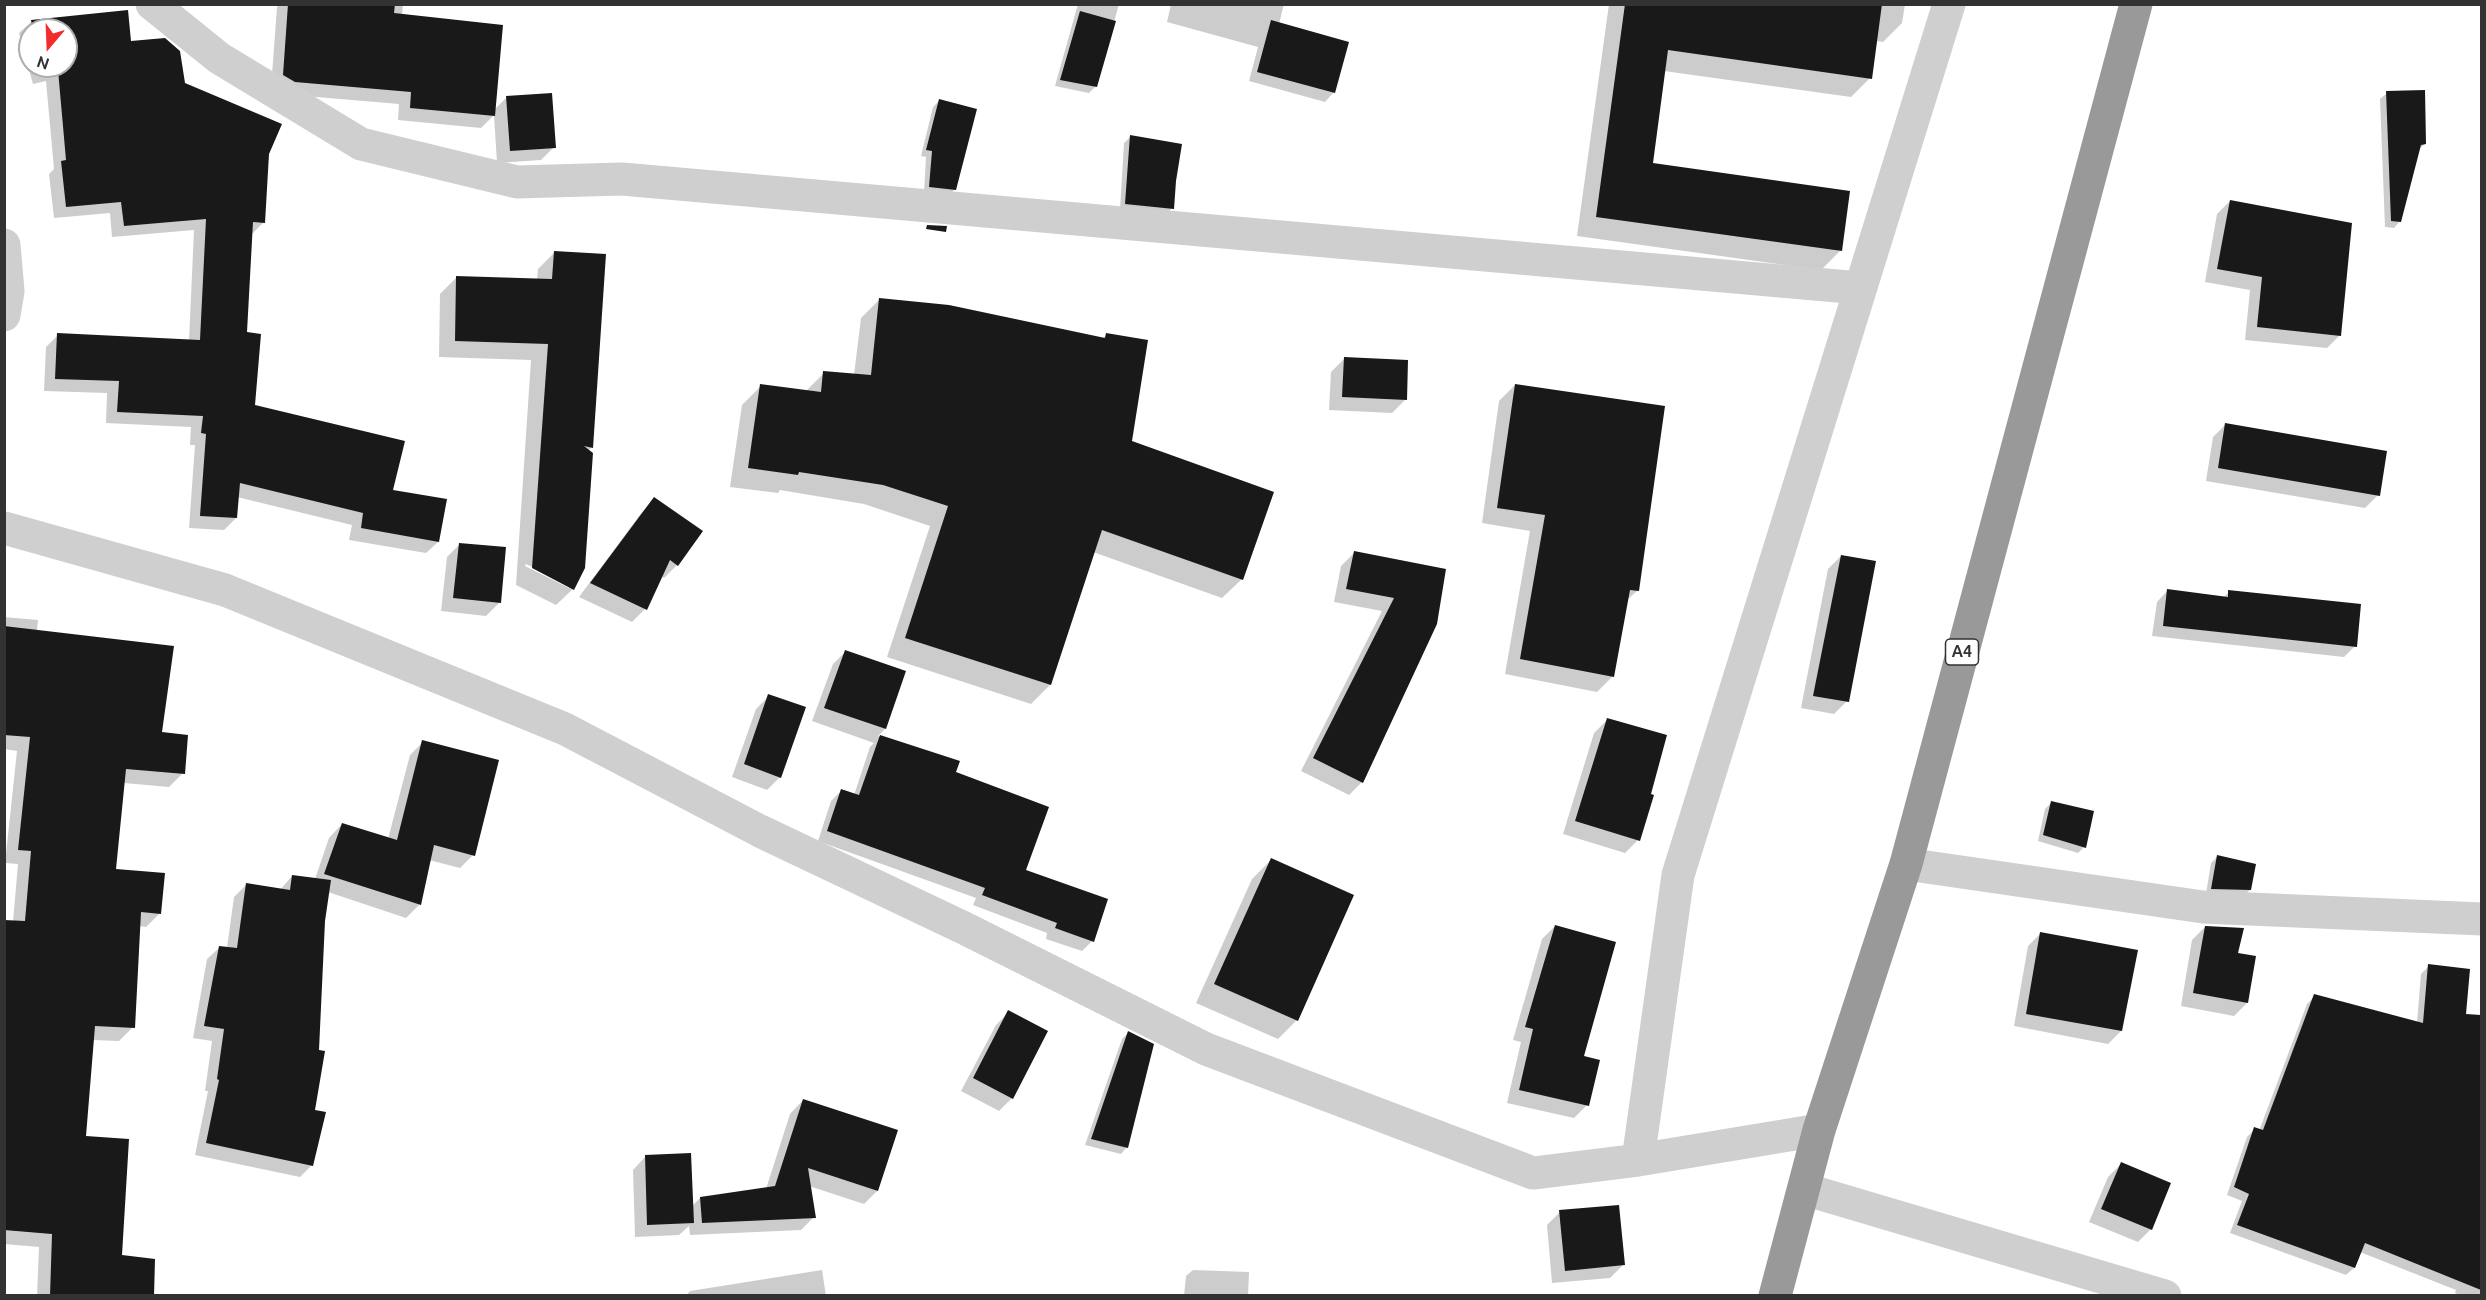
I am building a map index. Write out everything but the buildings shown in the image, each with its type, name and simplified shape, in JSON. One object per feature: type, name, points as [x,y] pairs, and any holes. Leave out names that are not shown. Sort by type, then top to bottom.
[{"type":"highway","name":"A4","points":[[1775,1296],[1819,1130],[1906,864],[2136,4]]},
{"type":"street","points":[[152,4],[219,58],[361,144],[517,182],[622,179],[1860,288]]},
{"type":"street","points":[[1638,1160],[1678,875],[1948,4]]},
{"type":"street","points":[[4,245],[8,291],[4,315]]},
{"type":"street","points":[[4,528],[225,590],[565,729],[760,831],[964,928],[1206,1049],[1533,1173],[1638,1160],[1819,1130]]},
{"type":"street","points":[[1906,864],[2203,907],[2481,919]]},
{"type":"street","points":[[1804,1189],[2165,1296]]}]
